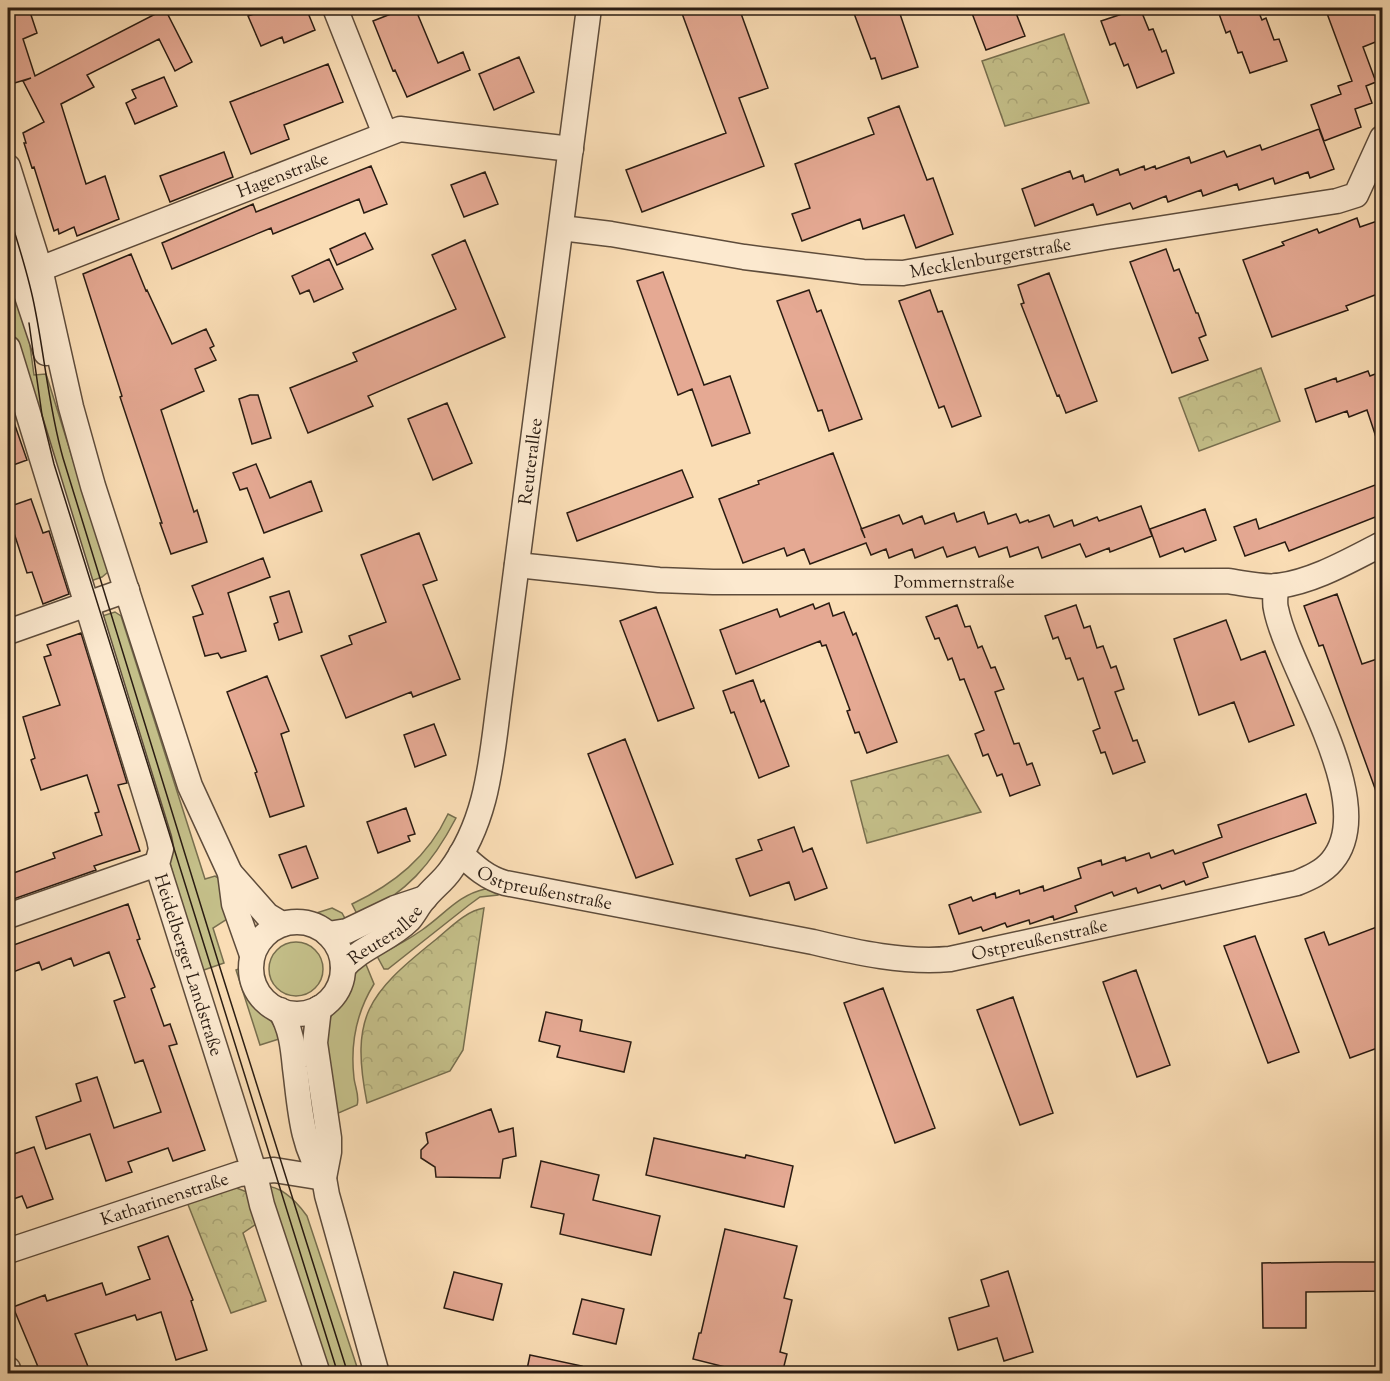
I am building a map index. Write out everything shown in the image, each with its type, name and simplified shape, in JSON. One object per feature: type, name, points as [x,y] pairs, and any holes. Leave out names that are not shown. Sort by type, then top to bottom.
[{"type":"street","points":[[335,8],[385,134]]},
{"type":"street","name":"Reuterallee","points":[[343,968],[357,953],[382,940],[403,925],[450,872],[478,821],[486,796],[589,8]]},
{"type":"street","name":"Hagenstraße","points":[[23,279],[385,134],[408,129],[571,149]]},
{"type":"street","name":"Mecklenburgerstraße","points":[[561,228],[611,234],[744,257],[862,272],[903,273],[1107,237],[1337,201],[1356,195],[1383,138]]},
{"type":"street","points":[[8,167],[23,279]]},
{"type":"street","points":[[8,238],[71,407],[93,486],[190,786],[230,873],[267,915],[282,924]]},
{"type":"street","name":"Heidelberger Landstraße","points":[[8,348],[159,839],[161,849],[157,864],[254,1171],[262,1206],[318,1374]]},
{"type":"street","name":"Pommernstraße","points":[[517,565],[659,580],[712,582],[1227,581],[1276,586],[1328,571],[1383,544]]},
{"type":"street","name":"Ostpreußenstraße","points":[[461,854],[488,877],[505,883],[813,942],[861,954],[925,961],[950,959],[1297,883],[1314,875],[1331,862],[1342,845],[1346,812],[1344,786],[1334,755],[1281,629],[1275,606],[1276,586]]},
{"type":"street","points":[[8,632],[127,590]]},
{"type":"street","points":[[8,916],[157,864]]},
{"type":"street","points":[[230,873],[234,904],[252,955],[252,975],[259,994],[268,1004],[280,1010],[299,1014],[319,1008],[336,991],[341,980],[343,968],[336,944],[328,934],[310,924],[300,922],[282,924],[263,937],[252,955]]},
{"type":"street","name":"Reuterallee","points":[[328,934],[347,931],[395,908],[425,898]]},
{"type":"street","points":[[319,1008],[315,1043],[329,1138],[324,1178]]},
{"type":"street","points":[[280,1010],[292,1042],[306,1140],[315,1166],[324,1178],[377,1374]]},
{"type":"street","name":"Katharinenstraße","points":[[8,1251],[239,1174],[274,1170],[324,1178]]},
{"type":"green space","points":[[1064,34],[1089,103],[1005,126],[982,61]]},
{"type":"green space","points":[[8,298],[19,300],[28,331],[34,375],[46,374],[108,572],[88,582],[85,580],[8,334]]},
{"type":"green space","points":[[1261,368],[1280,421],[1199,451],[1179,398]]},
{"type":"green space","points":[[115,612],[121,616],[205,879],[215,876],[220,879],[232,916],[213,928],[224,963],[201,971],[99,617]]},
{"type":"green space","points":[[948,755],[981,812],[867,843],[851,781]]},
{"type":"green space","points":[[448,814],[456,818],[427,864],[391,898],[359,918],[352,904],[382,888],[408,868],[430,843]]},
{"type":"green space","points":[[485,889],[498,891],[498,895],[480,897],[388,969],[384,969],[377,956],[417,934],[467,896]]},
{"type":"green space","points":[[332,908],[342,913],[347,922],[331,922],[310,915]]},
{"type":"green space","points":[[484,908],[463,1050],[450,1071],[367,1103],[361,1048],[363,1027],[369,1009],[393,976],[411,960],[457,921]]},
{"type":"green space","points":[[291,942],[301,942],[311,946],[319,954],[323,969],[319,984],[311,992],[301,996],[291,996],[281,992],[273,984],[269,974],[269,964],[273,954],[281,946]]},
{"type":"green space","points":[[365,962],[374,984],[359,1017],[354,1041],[353,1065],[358,1102],[357,1105],[334,1115],[325,1025],[343,999],[353,971]]},
{"type":"green space","points":[[241,968],[246,991],[270,1020],[279,1039],[260,1045],[236,970]]},
{"type":"green space","points":[[264,1186],[283,1192],[294,1200],[307,1216],[359,1373],[329,1373]]},
{"type":"green space","points":[[234,1187],[247,1192],[259,1222],[243,1233],[266,1301],[231,1313],[187,1202]]},
{"type":"building","points":[[8,8],[12,8],[14,13],[29,9],[37,33],[23,39],[35,76],[165,9],[192,62],[175,71],[159,39],[87,75],[94,87],[61,104],[86,184],[105,176],[119,219],[77,236],[74,227],[59,234],[58,229],[54,231],[24,143],[26,143],[23,133],[44,122],[23,81],[31,78],[8,85]]},
{"type":"building","points":[[270,8],[306,8],[315,30],[284,43],[282,37],[261,46],[248,16]]},
{"type":"building","points":[[406,8],[415,8],[438,63],[463,52],[470,70],[407,97],[395,70],[393,71],[373,21]]},
{"type":"building","points":[[680,8],[739,8],[768,88],[739,98],[764,166],[642,212],[626,170],[726,133]]},
{"type":"building","points":[[852,8],[898,8],[918,67],[882,79],[875,58],[871,59]]},
{"type":"building","points":[[970,8],[1014,8],[1025,36],[986,50]]},
{"type":"building","points":[[1140,8],[1149,30],[1153,29],[1162,52],[1166,50],[1174,73],[1137,88],[1128,64],[1124,66],[1115,43],[1110,45],[1101,21]]},
{"type":"building","points":[[1228,8],[1257,8],[1262,20],[1266,18],[1274,40],[1279,39],[1287,61],[1250,73],[1242,52],[1238,53],[1230,31],[1226,33],[1218,11]]},
{"type":"building","points":[[1325,8],[1383,8],[1383,39],[1363,47],[1376,82],[1366,86],[1372,103],[1355,109],[1361,127],[1324,141],[1311,105],[1341,94],[1338,86],[1352,81]]},
{"type":"building","points":[[519,57],[534,92],[494,110],[479,74]]},
{"type":"building","points":[[328,64],[343,102],[284,125],[289,139],[251,154],[230,102]]},
{"type":"building","points":[[164,77],[177,106],[135,124],[126,103],[136,98],[132,90]]},
{"type":"building","points":[[899,106],[927,180],[933,178],[953,234],[916,248],[904,215],[863,229],[860,219],[802,241],[792,214],[810,208],[795,164],[874,134],[868,118]]},
{"type":"building","points":[[1319,129],[1334,169],[1310,178],[1308,172],[1275,184],[1273,178],[1239,190],[1237,184],[1203,196],[1201,190],[1168,202],[1166,196],[1133,209],[1130,203],[1097,215],[1093,204],[1035,226],[1022,189],[1070,171],[1073,179],[1083,175],[1085,182],[1118,169],[1120,175],[1144,166],[1145,170],[1155,166],[1156,169],[1189,157],[1191,163],[1224,151],[1227,157],[1260,145],[1262,150]]},
{"type":"building","points":[[224,152],[233,177],[170,202],[160,176]]},
{"type":"building","points":[[371,166],[387,204],[364,213],[359,199],[273,234],[271,228],[172,269],[162,243],[253,204],[256,212]]},
{"type":"building","points":[[485,172],[498,204],[464,217],[451,185]]},
{"type":"building","points":[[1357,218],[1360,227],[1383,219],[1383,292],[1346,306],[1348,310],[1272,337],[1243,260],[1284,245],[1282,242],[1317,229],[1319,233]]},
{"type":"building","points":[[365,233],[373,249],[337,265],[330,249]]},
{"type":"building","points":[[465,240],[505,337],[368,396],[373,406],[308,433],[290,388],[357,361],[353,353],[456,309],[432,255]]},
{"type":"building","points":[[1166,249],[1174,271],[1179,269],[1196,313],[1198,313],[1206,335],[1199,338],[1208,360],[1172,373],[1130,262]]},
{"type":"building","points":[[131,254],[172,344],[206,329],[214,346],[210,348],[216,360],[195,369],[204,391],[161,410],[194,512],[197,510],[207,542],[171,554],[83,274]]},
{"type":"building","points":[[329,259],[343,289],[314,302],[309,290],[300,294],[292,276]]},
{"type":"building","points":[[663,272],[704,385],[730,376],[750,433],[712,446],[692,389],[678,395],[637,281]]},
{"type":"building","points":[[1049,273],[1097,401],[1066,413],[1059,395],[1057,396],[1021,304],[1024,303],[1018,285]]},
{"type":"building","points":[[809,290],[817,312],[821,310],[862,419],[829,431],[822,410],[818,411],[777,301]]},
{"type":"building","points":[[930,290],[938,312],[942,311],[981,416],[952,427],[944,406],[939,408],[899,301]]},
{"type":"building","points":[[1368,371],[1370,376],[1383,371],[1383,448],[1380,449],[1367,410],[1349,417],[1347,411],[1316,422],[1305,389],[1336,378],[1337,382]]},
{"type":"building","points":[[258,395],[271,438],[252,444],[239,399]]},
{"type":"building","points":[[447,403],[472,463],[433,480],[408,419]]},
{"type":"building","points":[[8,411],[10,411],[27,460],[8,467]]},
{"type":"building","points":[[833,453],[862,529],[899,515],[903,524],[922,516],[925,524],[954,513],[957,522],[984,512],[988,524],[1016,514],[1020,523],[1049,515],[1054,527],[1072,520],[1074,526],[1097,517],[1099,521],[1141,506],[1152,536],[1110,552],[1109,548],[1086,557],[1080,544],[1042,558],[1038,547],[1010,557],[1007,547],[979,557],[975,547],[947,557],[943,547],[915,558],[912,549],[889,558],[886,549],[871,555],[866,543],[810,564],[804,549],[787,556],[784,548],[743,563],[719,499],[759,484],[758,481]]},
{"type":"building","points":[[256,464],[270,498],[311,481],[322,511],[264,533],[247,488],[240,490],[233,473]]},
{"type":"building","points":[[682,470],[693,497],[577,541],[567,513]]},
{"type":"building","points":[[1383,482],[1383,514],[1289,551],[1285,542],[1245,556],[1234,527],[1256,519],[1259,529]]},
{"type":"building","points":[[31,499],[43,533],[49,531],[69,594],[43,604],[32,572],[27,573],[14,533],[8,535],[8,507]]},
{"type":"building","points":[[1205,509],[1216,540],[1185,552],[1183,548],[1160,557],[1150,529]]},
{"type":"building","points":[[419,533],[437,580],[423,585],[460,679],[413,697],[411,692],[346,718],[321,656],[352,644],[349,636],[386,622],[361,555]]},
{"type":"building","points":[[263,558],[270,577],[228,593],[246,651],[221,658],[218,653],[205,656],[193,617],[203,614],[192,586]]},
{"type":"building","points":[[289,591],[302,632],[279,640],[274,624],[278,622],[270,597]]},
{"type":"building","points":[[1337,594],[1362,664],[1383,657],[1383,805],[1381,805],[1323,645],[1319,646],[1304,606]]},
{"type":"building","points":[[829,603],[833,616],[844,612],[853,635],[856,633],[897,742],[867,753],[859,732],[855,733],[847,711],[850,710],[826,645],[822,646],[820,641],[736,674],[720,630],[777,609],[780,617],[813,604],[815,609]]},
{"type":"building","points":[[957,605],[965,627],[970,626],[978,648],[982,646],[991,668],[995,667],[1004,689],[995,692],[1014,744],[1019,743],[1027,765],[1032,763],[1040,785],[1010,796],[1002,774],[997,776],[988,754],[983,756],[975,734],[984,730],[964,679],[960,680],[952,658],[948,660],[939,638],[935,639],[926,617]]},
{"type":"building","points":[[1076,605],[1084,628],[1090,626],[1097,648],[1103,646],[1111,668],[1116,666],[1124,689],[1115,692],[1133,741],[1137,740],[1145,762],[1113,774],[1105,752],[1101,753],[1093,731],[1100,728],[1083,678],[1078,680],[1070,658],[1066,659],[1058,637],[1053,639],[1045,616]]},
{"type":"building","points":[[656,607],[694,708],[658,721],[620,621]]},
{"type":"building","points":[[1226,620],[1241,660],[1265,651],[1294,725],[1249,742],[1234,702],[1199,715],[1174,639]]},
{"type":"building","points":[[81,633],[127,783],[118,785],[140,851],[94,866],[96,870],[8,901],[8,875],[55,858],[53,853],[102,835],[95,813],[99,812],[87,775],[41,790],[31,760],[35,758],[23,717],[60,705],[44,657],[51,655],[47,645]]},
{"type":"building","points":[[267,676],[289,731],[281,734],[304,806],[270,817],[255,773],[257,772],[227,692]]},
{"type":"building","points":[[753,680],[761,702],[764,700],[789,766],[759,778],[734,712],[731,713],[723,691]]},
{"type":"building","points":[[434,724],[446,755],[415,767],[404,735]]},
{"type":"building","points":[[625,739],[673,864],[636,878],[588,754]]},
{"type":"building","points":[[1306,794],[1316,823],[1203,863],[1208,877],[1186,885],[1184,881],[1162,889],[1160,885],[1138,893],[1136,888],[1114,896],[1112,892],[1075,906],[1077,912],[1054,920],[1053,916],[1030,924],[1029,920],[1007,927],[1005,923],[983,931],[981,927],[959,934],[949,905],[971,897],[973,901],[995,893],[996,898],[1019,890],[1020,894],[1043,886],[1044,891],[1081,878],[1078,868],[1101,860],[1102,865],[1125,857],[1126,861],[1149,853],[1151,858],[1173,850],[1175,854],[1222,837],[1218,825]]},
{"type":"building","points":[[406,808],[415,834],[408,836],[410,841],[378,853],[367,822]]},
{"type":"building","points":[[794,827],[803,852],[812,848],[827,888],[795,900],[789,882],[750,896],[736,859],[762,850],[758,840]]},
{"type":"building","points":[[306,846],[318,878],[292,888],[279,855]]},
{"type":"building","points":[[128,904],[140,939],[137,940],[155,987],[151,989],[164,1026],[170,1024],[177,1044],[169,1046],[205,1150],[173,1161],[168,1148],[128,1162],[132,1172],[106,1181],[90,1134],[46,1149],[36,1117],[81,1101],[76,1084],[97,1077],[114,1128],[161,1112],[143,1060],[135,1063],[114,1001],[125,997],[109,952],[74,966],[71,958],[42,970],[39,962],[8,974],[8,947]]},
{"type":"building","points":[[1382,925],[1383,1046],[1350,1058],[1305,939],[1324,932],[1329,945]]},
{"type":"building","points":[[1255,936],[1299,1052],[1268,1063],[1224,946]]},
{"type":"building","points":[[1136,970],[1170,1065],[1137,1077],[1103,982]]},
{"type":"building","points":[[883,988],[935,1128],[895,1143],[844,1003]]},
{"type":"building","points":[[1013,997],[1053,1113],[1020,1125],[977,1010]]},
{"type":"building","points":[[546,1012],[582,1020],[580,1031],[631,1042],[624,1072],[557,1057],[560,1046],[539,1041]]},
{"type":"building","points":[[491,1109],[499,1132],[513,1128],[516,1156],[503,1159],[500,1178],[436,1177],[435,1167],[421,1158],[421,1150],[428,1143],[426,1133]]},
{"type":"building","points":[[654,1138],[793,1166],[784,1207],[646,1175]]},
{"type":"building","points":[[34,1147],[53,1199],[27,1208],[22,1196],[8,1201],[8,1156]]},
{"type":"building","points":[[541,1161],[599,1175],[593,1200],[660,1216],[651,1255],[560,1234],[564,1214],[531,1207]]},
{"type":"building","points":[[725,1229],[797,1246],[784,1298],[792,1300],[780,1352],[787,1354],[782,1374],[753,1374],[693,1359]]},
{"type":"building","points":[[168,1236],[193,1300],[191,1301],[207,1350],[176,1360],[161,1312],[137,1320],[135,1315],[75,1334],[89,1369],[75,1374],[41,1374],[13,1307],[45,1295],[47,1301],[102,1283],[106,1295],[150,1279],[138,1247]]},
{"type":"building","points":[[1383,1262],[1383,1291],[1306,1292],[1306,1328],[1263,1328],[1262,1263]]},
{"type":"building","points":[[1008,1271],[1033,1352],[1004,1361],[997,1338],[958,1350],[949,1318],[989,1306],[981,1280]]},
{"type":"building","points":[[454,1272],[502,1284],[493,1320],[444,1308]]},
{"type":"building","points":[[582,1299],[624,1309],[616,1344],[573,1334]]},
{"type":"building","points":[[530,1355],[582,1366],[581,1374],[526,1374]]},
{"type":"tram line","points":[[8,211],[33,297],[54,421],[63,458],[348,1374]]},
{"type":"tram line","points":[[29,323],[42,415],[54,464],[338,1374]]}]
